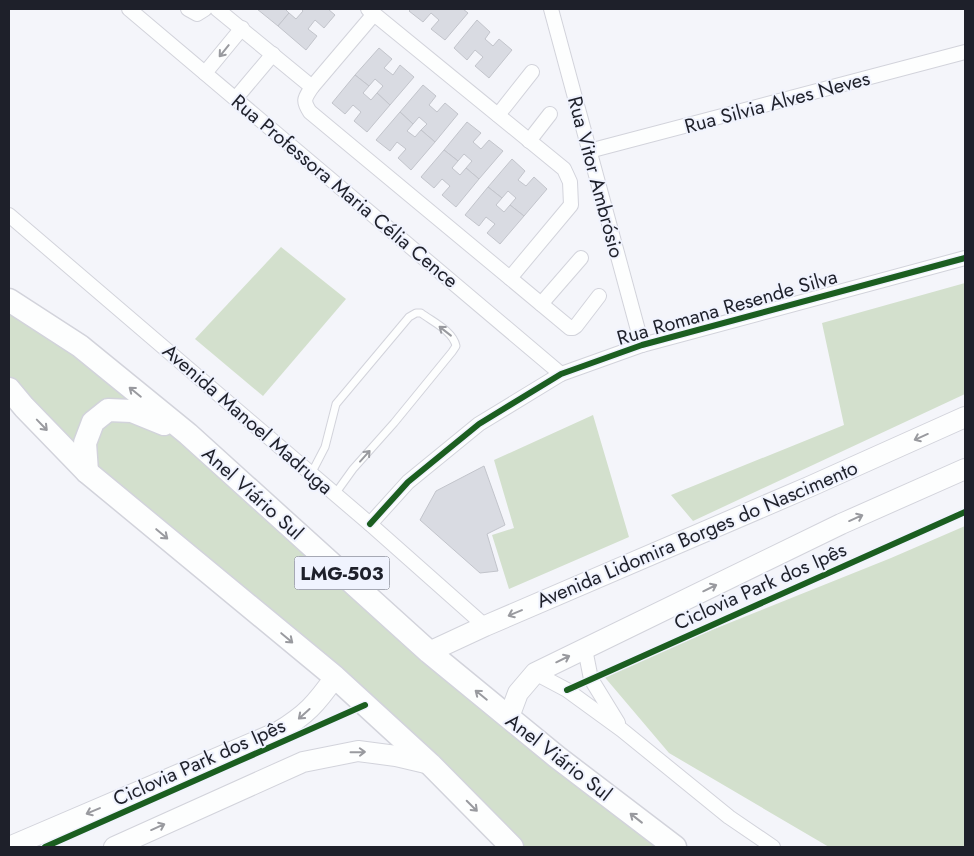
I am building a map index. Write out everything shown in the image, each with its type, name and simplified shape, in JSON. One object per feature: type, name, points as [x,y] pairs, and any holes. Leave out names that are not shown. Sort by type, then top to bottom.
[{"type":"main road","name":"Anel Viário Sul","points":[[9,300],[80,346],[188,434],[429,652],[557,757],[674,847]]},
{"type":"main road","points":[[9,389],[87,472],[334,677],[430,764],[512,847]]},
{"type":"main road","points":[[87,472],[85,443],[93,422],[108,410],[132,411],[188,434]]},
{"type":"street","name":"Rua Professora Maria Célia Cence","points":[[129,9],[561,374]]},
{"type":"street","points":[[188,9],[197,14],[206,9]]},
{"type":"street","points":[[217,9],[312,87]]},
{"type":"street","name":"Rua Vitor Ambrósio","points":[[551,9],[642,345]]},
{"type":"street","points":[[510,278],[570,205],[570,182],[564,169],[371,11],[312,87],[305,104],[310,112],[570,328],[573,328],[600,296]]},
{"type":"street","points":[[206,74],[242,28]]},
{"type":"street","name":"Rua Silvia Alves Neves","points":[[589,151],[965,52]]},
{"type":"street","points":[[236,98],[272,54]]},
{"type":"street","points":[[498,115],[532,72]]},
{"type":"street","points":[[529,141],[550,114]]},
{"type":"street","name":"Avenida Manoel Madruga","points":[[9,215],[370,524],[485,626]]},
{"type":"street","points":[[541,304],[581,258]]},
{"type":"street","name":"Rua Romana Resende Silva","points":[[370,524],[408,482],[479,424],[561,374],[642,345],[965,258]]},
{"type":"street","name":"Avenida Lidomira Borges do Nascimento","points":[[429,652],[965,417]]},
{"type":"street","points":[[509,717],[518,693],[535,673],[841,524],[965,469]]},
{"type":"street","points":[[585,649],[591,679],[622,730]]},
{"type":"street","points":[[535,673],[567,690],[622,730],[729,817],[774,847]]},
{"type":"street","points":[[9,846],[278,732],[300,718],[319,701],[334,677]]},
{"type":"street","points":[[114,847],[303,762],[358,750],[430,764]]},
{"type":"lane","points":[[311,474],[324,447],[336,404],[409,316],[422,313],[450,335],[454,339],[456,346],[452,352],[334,494]]},
{"type":"green space","points":[[281,247],[346,299],[263,396],[195,339]]},
{"type":"green space","points":[[965,283],[965,394],[693,521],[671,495],[844,425],[822,323]]},
{"type":"green space","points":[[9,299],[675,847],[512,847],[9,389]]},
{"type":"green space","points":[[593,415],[629,537],[509,589],[492,535],[514,528],[494,460]]},
{"type":"green space","points":[[965,526],[965,847],[829,847],[669,753],[602,674],[891,558]]},
{"type":"building","points":[[257,9],[285,9],[289,13],[278,26]]},
{"type":"building","points":[[301,9],[328,9],[335,15],[324,28],[315,20],[308,29],[317,36],[306,50],[278,26],[289,13],[296,19],[303,11]]},
{"type":"building","points":[[411,9],[463,9],[468,13],[445,40],[431,29],[439,20],[431,13],[423,22],[409,11]]},
{"type":"building","points":[[477,20],[490,32],[485,39],[493,46],[499,39],[512,50],[489,78],[475,66],[483,57],[475,50],[467,60],[454,48]]},
{"type":"building","points":[[379,48],[392,59],[384,68],[393,75],[400,65],[414,77],[390,105],[377,93],[383,86],[375,79],[369,86],[355,75]]},
{"type":"building","points":[[355,75],[369,86],[363,93],[371,100],[377,93],[390,105],[367,132],[354,121],[361,112],[353,105],[345,114],[332,103]]},
{"type":"building","points":[[423,85],[436,96],[429,105],[437,112],[445,103],[458,114],[435,142],[421,130],[427,124],[419,117],[413,124],[400,112]]},
{"type":"building","points":[[400,112],[413,124],[407,131],[415,137],[421,130],[435,142],[411,170],[398,158],[406,149],[397,142],[390,151],[376,140]]},
{"type":"building","points":[[467,122],[481,133],[473,142],[481,149],[489,140],[503,151],[479,179],[466,168],[472,161],[464,154],[458,161],[444,150]]},
{"type":"building","points":[[444,150],[458,161],[452,168],[460,175],[466,168],[479,179],[456,207],[442,195],[450,186],[442,179],[434,188],[421,177]]},
{"type":"building","points":[[512,159],[525,171],[518,180],[526,186],[534,177],[547,189],[524,216],[510,205],[516,198],[508,191],[502,198],[488,187]]},
{"type":"building","points":[[488,187],[502,198],[496,205],[504,212],[510,205],[524,216],[500,244],[487,233],[495,224],[486,217],[479,226],[465,215]]},
{"type":"building","points":[[484,466],[505,525],[487,534],[498,571],[480,573],[420,520],[436,491]]},
{"type":"cycle path","points":[[370,524],[408,482],[479,424],[561,374],[642,345],[965,258]]},
{"type":"cycle path","name":"Ciclovia Park dos Ipês","points":[[567,690],[965,512]]},
{"type":"cycle path","name":"Ciclovia Park dos Ipês","points":[[45,847],[365,705]]}]
